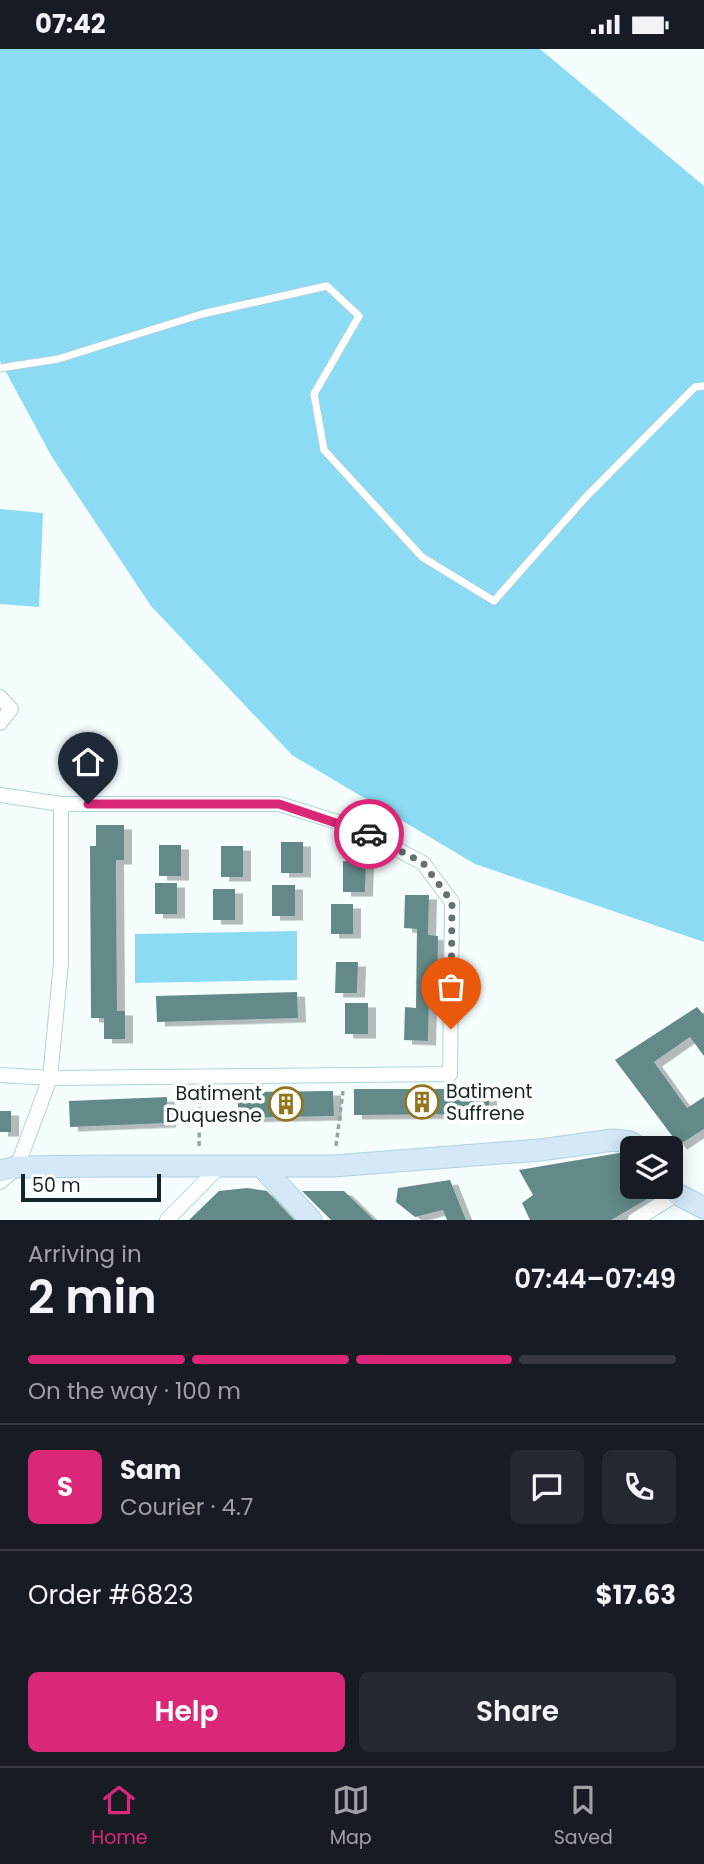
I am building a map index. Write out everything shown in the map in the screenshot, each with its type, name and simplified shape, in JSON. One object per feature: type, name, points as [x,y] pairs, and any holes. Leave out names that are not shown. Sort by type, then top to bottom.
[{"type":"main road","points":[[8,1169],[198,1165],[334,1166],[540,1150],[620,1140]]},
{"type":"main road","points":[[262,1167],[312,1220]]},
{"type":"main road","points":[[683,1196],[704,1208]]},
{"type":"street","points":[[0,697],[11,709],[0,723]]},
{"type":"street","points":[[0,795],[61,804],[279,804],[357,828],[423,863],[452,902],[450,1074],[50,1078],[0,1075]]},
{"type":"street","points":[[0,1182],[50,1078],[61,963],[61,804]]},
{"type":"street","points":[[167,1220],[221,1165]]},
{"type":"street","points":[[635,1220],[662,1199]]},
{"type":"lane","points":[[0,368],[58,359],[202,314],[327,286],[359,316],[314,394],[324,450],[422,557],[494,601],[585,498],[695,387],[704,386]]},
{"type":"path","points":[[198,1165],[200,1075]]},
{"type":"path","points":[[334,1166],[344,1076]]},
{"type":"shaded area","points":[[0,49],[540,49],[704,186],[704,942],[475,864],[292,755],[151,606],[52,457],[0,361]]},
{"type":"shaded area","points":[[0,509],[43,513],[39,607],[0,604]]},
{"type":"shaded area","points":[[297,931],[297,980],[135,983],[135,934]]},
{"type":"building","points":[[96,825],[124,825],[124,860],[116,860],[117,1011],[125,1011],[125,1039],[104,1039],[104,1018],[91,1018],[90,846],[96,846]]},
{"type":"building","points":[[281,842],[303,842],[303,873],[281,873]]},
{"type":"building","points":[[159,845],[181,845],[181,876],[159,876]]},
{"type":"building","points":[[221,846],[243,846],[243,877],[221,877]]},
{"type":"building","points":[[343,861],[366,862],[365,892],[343,892]]},
{"type":"building","points":[[155,883],[177,883],[177,914],[155,914]]},
{"type":"building","points":[[272,885],[295,885],[295,916],[272,916]]},
{"type":"building","points":[[213,889],[235,889],[235,920],[213,920]]},
{"type":"building","points":[[405,895],[429,895],[428,935],[438,936],[437,999],[429,999],[428,1041],[404,1040],[405,1007],[416,1008],[417,929],[404,928]]},
{"type":"building","points":[[331,904],[353,904],[353,934],[331,934]]},
{"type":"building","points":[[336,962],[358,962],[357,993],[335,993]]},
{"type":"building","points":[[297,992],[298,1018],[157,1022],[156,996]]},
{"type":"building","points":[[345,1003],[368,1003],[368,1034],[345,1034]]},
{"type":"building","points":[[697,1007],[704,1015],[704,1056],[690,1037],[654,1062],[687,1108],[704,1097],[704,1129],[683,1142],[683,1136],[672,1136],[615,1060]]},
{"type":"building","name":"Batiment Suffrene","points":[[354,1089],[489,1089],[489,1114],[354,1115]]},
{"type":"building","name":"Batiment Duquesne","points":[[333,1091],[334,1116],[238,1118],[238,1092]]},
{"type":"building","points":[[167,1097],[168,1123],[70,1127],[69,1101]]},
{"type":"building","points":[[0,1111],[11,1111],[11,1132],[0,1132]]},
{"type":"building","points":[[620,1153],[620,1199],[647,1199],[611,1220],[530,1220],[522,1203],[533,1195],[519,1170]]},
{"type":"building","points":[[450,1180],[466,1220],[447,1220],[443,1210],[415,1217],[396,1202],[398,1188]]},
{"type":"building","points":[[247,1188],[267,1191],[294,1220],[189,1220],[219,1191]]},
{"type":"building","points":[[302,1191],[344,1191],[374,1220],[331,1220]]},
{"type":"way so far","points":[[369,834],[423,863],[452,902],[451,1029]]},
{"type":"place","name":"Batiment Suffrene","points":[[422,1102]]},
{"type":"place","name":"Batiment Duquesne","points":[[286,1104]]},
{"type":"route","points":[[88,804],[279,804],[369,834]]}]
